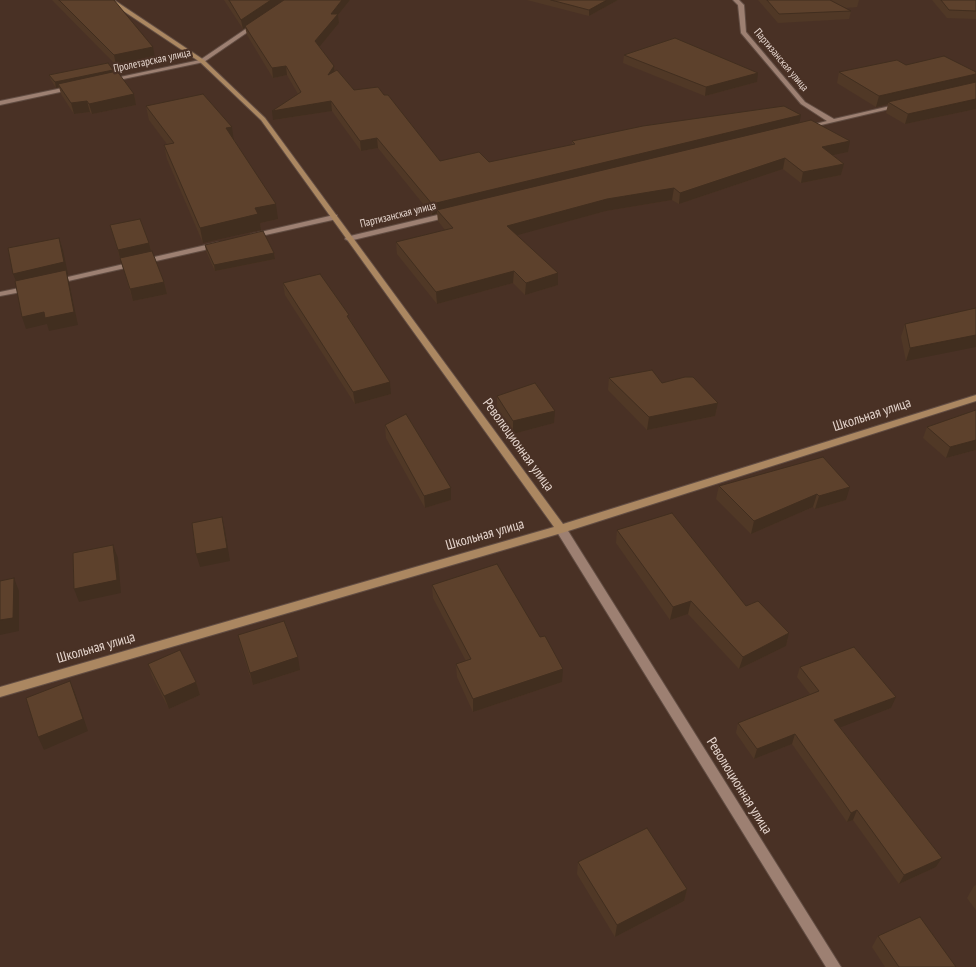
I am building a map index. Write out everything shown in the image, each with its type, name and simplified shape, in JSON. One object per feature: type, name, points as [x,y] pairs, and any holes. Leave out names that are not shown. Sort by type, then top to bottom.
[{"type":"street","name":"Революционная улица","points":[[110,0],[202,61],[263,120],[560,529],[834,967]]},
{"type":"street","name":"Партизанская улица","points":[[736,0],[742,5],[743,32],[803,102],[832,121]]},
{"type":"street","name":"Пролетарская улица","points":[[106,81],[202,61],[259,22]]},
{"type":"street","points":[[0,103],[77,87]]},
{"type":"street","points":[[803,128],[909,104]]},
{"type":"street","name":"Партизанская улица","points":[[349,239],[455,213]]},
{"type":"street","points":[[239,239],[334,217]]},
{"type":"street","points":[[48,283],[229,242]]},
{"type":"street","points":[[0,294],[38,286]]},
{"type":"street","name":"Школьная улица","points":[[0,692],[560,529],[976,398]]},
{"type":"building","points":[[59,0],[114,0],[153,47],[114,55]]},
{"type":"building","points":[[229,0],[271,0],[241,20]]},
{"type":"building","points":[[284,0],[342,0],[331,14],[338,14],[315,41],[334,66],[328,75],[337,70],[354,90],[378,87],[384,95],[388,95],[440,161],[479,152],[489,162],[575,144],[572,141],[643,126],[784,106],[801,115],[432,204],[377,138],[360,141],[331,101],[272,111],[301,92],[286,66],[272,68],[245,26]]},
{"type":"building","points":[[551,0],[607,0],[589,10]]},
{"type":"building","points":[[767,0],[830,0],[851,11],[779,14]]},
{"type":"building","points":[[941,0],[976,0],[976,11],[949,10]]},
{"type":"building","points":[[675,38],[758,73],[706,87],[624,55]]},
{"type":"building","points":[[944,56],[976,72],[976,74],[879,96],[839,72],[897,60],[906,65]]},
{"type":"building","points":[[108,63],[113,70],[55,82],[49,75]]},
{"type":"building","points":[[117,71],[134,94],[89,104],[87,101],[71,103],[58,84]]},
{"type":"building","points":[[976,82],[976,99],[908,114],[888,102]]},
{"type":"building","points":[[203,94],[232,127],[226,128],[276,204],[255,208],[258,214],[200,228],[164,145],[174,143],[146,106]]},
{"type":"building","points":[[811,120],[850,141],[822,147],[844,164],[803,172],[785,158],[680,193],[674,188],[607,199],[507,226],[558,273],[526,283],[514,271],[436,292],[396,242],[453,228],[437,210]]},
{"type":"building","points":[[140,219],[149,243],[118,250],[110,225]]},
{"type":"building","points":[[263,231],[274,253],[214,265],[205,245]]},
{"type":"building","points":[[59,238],[64,262],[13,274],[8,248]]},
{"type":"building","points":[[152,251],[164,282],[130,289],[120,258]]},
{"type":"building","points":[[66,270],[74,312],[45,318],[44,312],[22,317],[15,281]]},
{"type":"building","points":[[320,274],[349,315],[347,316],[390,382],[353,392],[283,283]]},
{"type":"building","points":[[976,308],[976,335],[910,348],[905,324]]},
{"type":"building","points":[[652,370],[662,383],[685,377],[693,377],[718,403],[649,417],[609,378]]},
{"type":"building","points":[[535,383],[555,411],[513,421],[497,396]]},
{"type":"building","points":[[976,410],[976,440],[950,447],[927,427]]},
{"type":"building","points":[[406,414],[451,488],[424,496],[385,425]]},
{"type":"building","points":[[823,457],[850,487],[819,496],[817,494],[754,521],[719,486]]},
{"type":"building","points":[[672,513],[746,606],[758,601],[789,633],[743,657],[691,601],[673,607],[617,530]]},
{"type":"building","points":[[222,517],[227,548],[196,554],[192,523]]},
{"type":"building","points":[[113,545],[117,580],[74,589],[73,553]]},
{"type":"building","points":[[497,564],[540,637],[545,636],[563,669],[473,699],[456,664],[471,659],[432,585]]},
{"type":"building","points":[[14,578],[13,618],[0,620],[0,581]]},
{"type":"building","points":[[284,621],[298,657],[250,673],[238,635]]},
{"type":"building","points":[[854,647],[896,697],[834,720],[942,858],[904,875],[857,810],[851,813],[795,734],[757,749],[738,723],[819,691],[800,667]]},
{"type":"building","points":[[180,650],[196,682],[164,696],[148,664]]},
{"type":"building","points":[[70,681],[83,719],[38,737],[26,698]]},
{"type":"building","points":[[647,828],[687,889],[617,925],[578,862]]},
{"type":"building","points":[[920,917],[956,967],[899,967],[878,936]]}]
